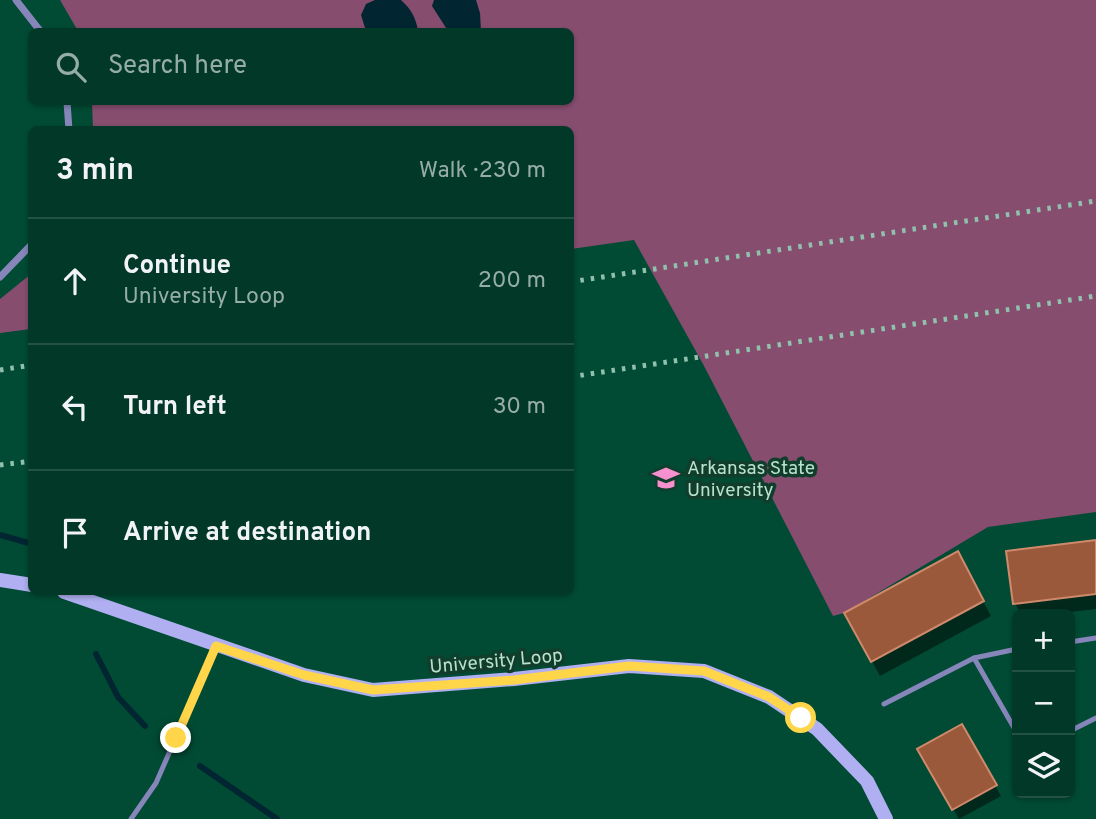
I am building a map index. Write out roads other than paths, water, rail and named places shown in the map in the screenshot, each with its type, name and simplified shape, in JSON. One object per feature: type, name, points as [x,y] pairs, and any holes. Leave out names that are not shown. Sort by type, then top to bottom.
[{"type":"street","points":[[16,0],[38,28]]},
{"type":"street","points":[[67,105],[69,126]]},
{"type":"street","points":[[0,277],[28,248]]},
{"type":"street","points":[[0,580],[28,584]]},
{"type":"street","name":"University Loop","points":[[72,595],[304,675],[373,690],[514,680],[629,666],[704,671],[769,697],[817,729],[867,781],[886,819]]},
{"type":"lane","points":[[1075,641],[1096,638]]},
{"type":"lane","points":[[131,819],[156,783],[216,646]]},
{"type":"lane","points":[[884,704],[974,658],[1012,650]]},
{"type":"lane","points":[[974,658],[1012,724]]},
{"type":"lane","points":[[1075,728],[1096,718]]},
{"type":"water","points":[[375,0],[401,0],[408,7],[417,28],[365,28],[361,15],[366,4]]},
{"type":"water","points":[[434,0],[476,0],[481,28],[446,28],[432,6]]},
{"type":"waterway","points":[[0,535],[28,543]]},
{"type":"waterway","points":[[96,654],[118,697],[145,726]]},
{"type":"waterway","points":[[200,766],[277,819]]},
{"type":"railway","points":[[574,281],[1096,201]]},
{"type":"railway","points":[[574,376],[1096,296]]},
{"type":"railway","points":[[0,370],[28,366]]},
{"type":"railway","points":[[0,465],[28,462]]},
{"type":"place","name":"Arkansas State University","points":[[666,478]]}]
